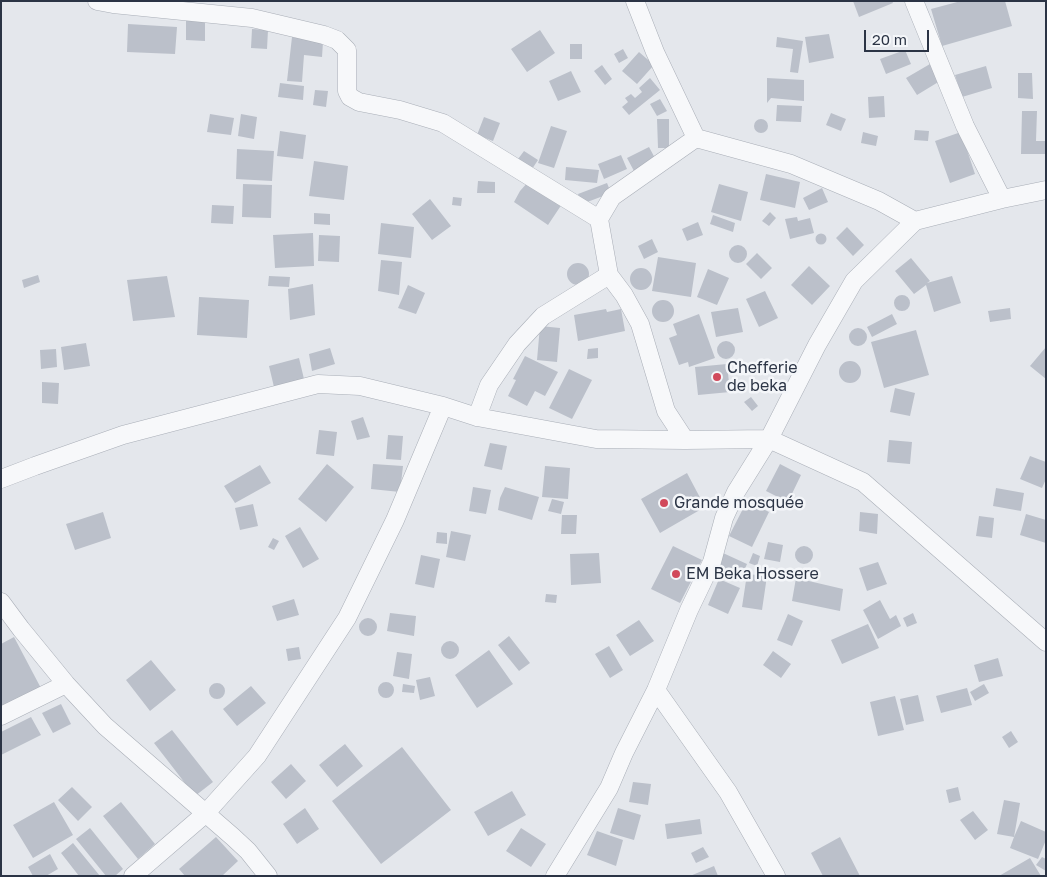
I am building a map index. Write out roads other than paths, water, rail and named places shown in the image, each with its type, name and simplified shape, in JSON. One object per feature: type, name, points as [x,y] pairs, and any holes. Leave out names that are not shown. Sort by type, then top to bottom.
[{"type":"street","points":[[97,1],[252,18],[324,35],[337,40],[347,50],[347,91],[350,97],[359,102],[400,110],[443,123],[598,219]]},
{"type":"street","points":[[635,1],[655,52],[696,138],[791,164],[879,201],[914,221]]},
{"type":"street","points":[[914,1],[965,126],[1002,198]]},
{"type":"street","points":[[685,440],[666,411],[640,324],[624,295],[609,275],[598,219],[612,197],[696,138]]},
{"type":"street","points":[[555,876],[609,788],[624,753],[656,690],[712,562],[724,518],[736,492],[769,439],[816,345],[854,281],[914,221],[1002,198],[1046,190]]},
{"type":"street","points":[[477,417],[489,385],[524,337],[544,316],[609,275]]},
{"type":"street","points":[[1,479],[123,435],[318,384],[360,386],[443,406],[477,417],[596,439],[769,439],[863,482],[1046,642]]},
{"type":"street","points":[[133,876],[205,814],[257,756],[347,618],[395,520],[443,406]]},
{"type":"street","points":[[1,602],[66,684],[105,726],[248,851],[268,876]]},
{"type":"street","points":[[1,716],[66,684]]},
{"type":"street","points":[[656,690],[728,792],[776,876]]},
{"type":"place","name":"Chefferie de beka","points":[[717,377]]},
{"type":"place","name":"Grande mosquée","points":[[664,503]]},
{"type":"place","name":"EM Beka Hossere","points":[[676,574]]}]
